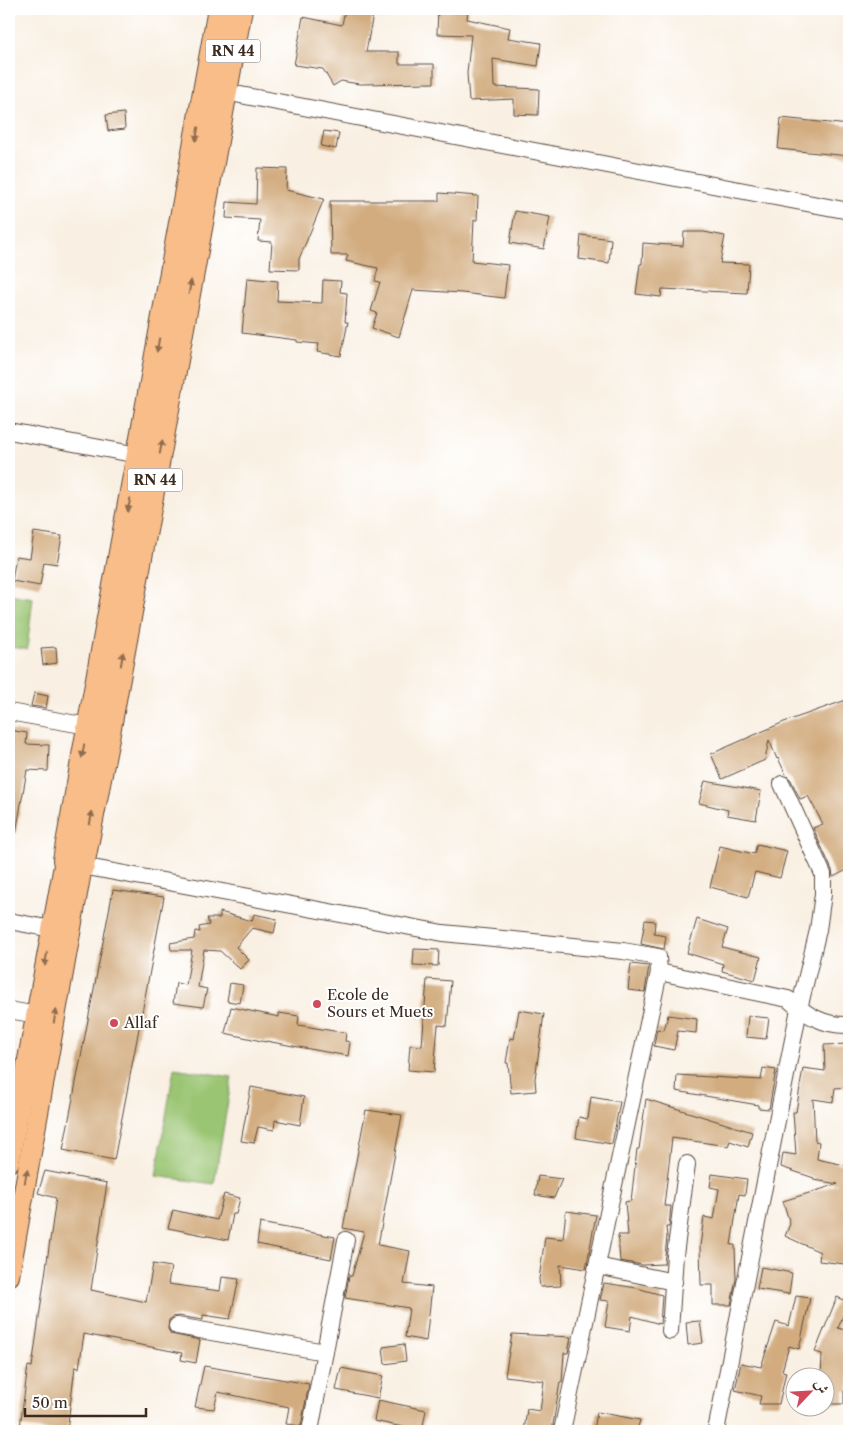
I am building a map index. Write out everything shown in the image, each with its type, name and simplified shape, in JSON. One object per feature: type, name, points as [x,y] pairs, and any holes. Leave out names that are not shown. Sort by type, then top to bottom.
[{"type":"highway","name":"RN 44","points":[[73,863],[88,726],[220,9]]},
{"type":"highway","name":"RN 44","points":[[73,863],[110,723],[240,9]]},
{"type":"main road","name":"RN 44","points":[[9,1162],[52,929],[73,863]]},
{"type":"main road","name":"RN 44","points":[[9,1276],[73,863]]},
{"type":"street","points":[[225,92],[849,211]]},
{"type":"street","points":[[9,431],[138,455]]},
{"type":"street","points":[[9,712],[88,726]]},
{"type":"street","points":[[716,1431],[799,1009],[818,930],[823,894],[822,874],[782,784]]},
{"type":"street","points":[[73,863],[443,934],[658,957],[660,972],[562,1431]]},
{"type":"street","points":[[9,921],[52,929]]},
{"type":"street","points":[[660,972],[788,999],[816,1020],[837,1025],[849,1024]]},
{"type":"street","points":[[9,1010],[36,1015]]},
{"type":"street","points":[[670,1331],[675,1255],[687,1164]]},
{"type":"street","points":[[310,1431],[346,1240]]},
{"type":"street","points":[[597,1266],[674,1282]]},
{"type":"street","points":[[177,1326],[325,1352]]},
{"type":"green space","points":[[9,594],[33,598],[27,649],[9,647]]},
{"type":"green space","points":[[174,1068],[232,1077],[214,1184],[156,1176]]},
{"type":"building","points":[[345,9],[374,9],[366,52],[399,52],[399,64],[434,64],[434,83],[359,84],[341,81],[333,86],[323,69],[294,65],[303,17],[342,25]]},
{"type":"building","points":[[438,9],[468,9],[467,19],[510,28],[508,38],[541,43],[538,66],[493,59],[494,87],[539,89],[538,115],[514,114],[514,99],[469,101],[467,73],[471,35],[437,34]]},
{"type":"building","points":[[124,113],[125,129],[108,131],[106,115]]},
{"type":"building","points":[[781,118],[849,125],[849,156],[778,149]]},
{"type":"building","points":[[324,131],[339,133],[336,149],[321,146]]},
{"type":"building","points":[[257,168],[287,169],[286,190],[324,199],[299,259],[299,270],[270,269],[272,242],[258,241],[260,220],[226,218],[227,202],[256,204]]},
{"type":"building","points":[[439,193],[478,196],[477,220],[474,220],[472,261],[508,265],[504,298],[413,290],[399,337],[372,328],[377,313],[371,311],[380,282],[375,281],[378,268],[346,261],[348,255],[331,255],[330,201],[439,201]]},
{"type":"building","points":[[515,211],[550,217],[544,249],[510,243]]},
{"type":"building","points":[[684,232],[704,232],[725,236],[720,263],[749,264],[747,293],[662,289],[661,297],[636,294],[640,264],[642,264],[643,243],[683,246]]},
{"type":"building","points":[[581,235],[611,239],[609,263],[579,259]]},
{"type":"building","points":[[247,278],[278,281],[277,301],[322,303],[323,280],[341,281],[340,292],[347,293],[345,322],[348,322],[341,356],[317,352],[319,344],[242,333]]},
{"type":"building","points":[[34,532],[62,536],[57,564],[44,562],[40,586],[12,581],[16,556],[30,558]]},
{"type":"building","points":[[56,647],[57,663],[43,665],[41,648]]},
{"type":"building","points":[[34,693],[48,696],[46,708],[31,706]]},
{"type":"building","points":[[849,699],[849,869],[833,877],[832,870],[813,828],[823,824],[808,796],[800,799],[791,780],[777,759],[769,740],[765,760],[722,779],[711,754],[784,722]]},
{"type":"building","points":[[9,730],[27,733],[26,744],[49,745],[48,771],[27,770],[16,833],[9,832]]},
{"type":"building","points":[[705,781],[761,791],[756,820],[727,815],[728,810],[699,803]]},
{"type":"building","points":[[757,844],[787,851],[780,878],[755,872],[748,897],[710,887],[720,846],[754,854]]},
{"type":"building","name":"Allaf","points":[[113,890],[164,897],[114,1160],[63,1150]]},
{"type":"building","points":[[220,912],[252,921],[254,914],[277,919],[274,933],[252,928],[236,947],[249,960],[240,969],[220,951],[204,950],[198,987],[207,989],[203,1007],[173,1003],[176,983],[186,985],[192,950],[171,950],[170,943],[194,939],[195,931],[200,932],[199,927],[209,925],[207,918],[220,918]]},
{"type":"building","points":[[697,919],[728,929],[722,947],[761,957],[755,980],[722,971],[723,964],[687,953]]},
{"type":"building","points":[[645,920],[655,921],[654,934],[666,936],[664,949],[641,944]]},
{"type":"building","points":[[414,949],[439,950],[438,966],[413,965]]},
{"type":"building","points":[[631,964],[649,966],[645,992],[628,990]]},
{"type":"building","points":[[427,979],[451,981],[447,1026],[438,1025],[434,1072],[408,1070],[410,1045],[422,1046]]},
{"type":"building","points":[[230,983],[243,985],[240,1003],[227,1001]]},
{"type":"building","points":[[231,1007],[279,1017],[279,1013],[299,1016],[298,1025],[346,1033],[345,1041],[350,1042],[348,1056],[225,1033]]},
{"type":"building","points":[[519,1010],[544,1014],[535,1079],[536,1091],[511,1093],[508,1063],[506,1063],[510,1038],[514,1039]]},
{"type":"building","points":[[668,1015],[697,1019],[696,1033],[678,1031],[674,1050],[654,1046],[657,1029],[664,1030]]},
{"type":"building","points":[[748,1016],[769,1018],[766,1039],[746,1037]]},
{"type":"building","points":[[849,1044],[849,1087],[835,1088],[833,1102],[813,1099],[815,1141],[819,1142],[817,1159],[849,1166],[849,1245],[847,1245],[845,1264],[819,1261],[820,1252],[785,1236],[790,1224],[783,1201],[838,1184],[814,1180],[814,1178],[781,1167],[783,1153],[796,1155],[793,1112],[796,1112],[803,1068],[825,1071],[824,1045]]},
{"type":"building","points":[[763,1068],[776,1070],[769,1109],[758,1108],[758,1105],[676,1091],[677,1075],[761,1080]]},
{"type":"building","points":[[251,1087],[304,1097],[300,1125],[275,1120],[274,1130],[258,1127],[254,1143],[241,1141]]},
{"type":"building","points":[[591,1097],[620,1102],[612,1144],[576,1138],[579,1117],[588,1119]]},
{"type":"building","points":[[646,1099],[752,1132],[748,1147],[730,1141],[728,1146],[672,1138],[664,1206],[671,1206],[669,1227],[666,1227],[667,1237],[664,1264],[642,1265],[620,1261],[618,1235],[628,1235],[625,1202],[631,1201],[637,1149],[639,1149]]},
{"type":"building","points":[[366,1110],[402,1115],[378,1245],[410,1251],[404,1284],[432,1287],[426,1341],[405,1337],[409,1308],[345,1298],[349,1276],[352,1276],[364,1232],[343,1228]]},
{"type":"building","points":[[45,1171],[107,1183],[91,1290],[146,1302],[153,1264],[171,1267],[168,1284],[220,1291],[222,1277],[239,1279],[230,1319],[203,1315],[203,1320],[178,1316],[169,1320],[168,1329],[171,1334],[200,1340],[196,1363],[181,1360],[182,1353],[84,1334],[79,1368],[75,1367],[67,1431],[20,1427],[28,1366],[32,1367],[56,1198],[38,1193]]},
{"type":"building","points":[[712,1174],[747,1179],[745,1195],[739,1194],[731,1245],[735,1245],[736,1279],[731,1305],[713,1305],[713,1285],[701,1285],[700,1246],[704,1217],[714,1219],[719,1189],[710,1187]]},
{"type":"building","points":[[538,1176],[562,1179],[554,1198],[535,1195]]},
{"type":"building","points":[[224,1194],[240,1198],[236,1214],[233,1214],[228,1240],[168,1228],[173,1210],[217,1220]]},
{"type":"building","points":[[566,1211],[596,1215],[586,1269],[560,1265],[561,1286],[540,1287],[539,1279],[545,1237],[563,1239]]},
{"type":"building","points":[[260,1223],[335,1237],[331,1259],[257,1244]]},
{"type":"building","points":[[761,1267],[792,1273],[789,1294],[757,1289]]},
{"type":"building","points":[[604,1283],[637,1288],[662,1295],[660,1324],[632,1316],[630,1331],[605,1327],[609,1301],[600,1300]]},
{"type":"building","points":[[796,1296],[810,1298],[799,1349],[789,1346],[782,1371],[786,1372],[779,1404],[759,1404],[761,1396],[735,1390],[741,1363],[761,1367],[776,1322],[789,1326]]},
{"type":"building","points":[[837,1297],[849,1302],[838,1328],[849,1331],[849,1391],[844,1391],[844,1404],[836,1404],[836,1368],[821,1368],[822,1354],[815,1352]]},
{"type":"building","points":[[700,1321],[703,1343],[688,1345],[686,1322]]},
{"type":"building","points":[[512,1334],[571,1337],[568,1353],[564,1353],[562,1382],[560,1382],[552,1431],[524,1431],[527,1409],[540,1411],[544,1381],[505,1376]]},
{"type":"building","points":[[404,1344],[406,1361],[385,1364],[383,1347]]},
{"type":"building","points":[[204,1366],[309,1384],[301,1426],[286,1424],[289,1407],[218,1392],[214,1409],[195,1407]]},
{"type":"building","points":[[341,1368],[383,1376],[378,1398],[336,1390]]},
{"type":"building","points":[[378,1400],[426,1410],[422,1431],[374,1421]]},
{"type":"building","points":[[597,1412],[640,1420],[637,1431],[594,1431]]},
{"type":"place","name":"Ecole de Sours et Muets","points":[[317,1004]]},
{"type":"place","name":"Allaf","points":[[114,1023]]}]
